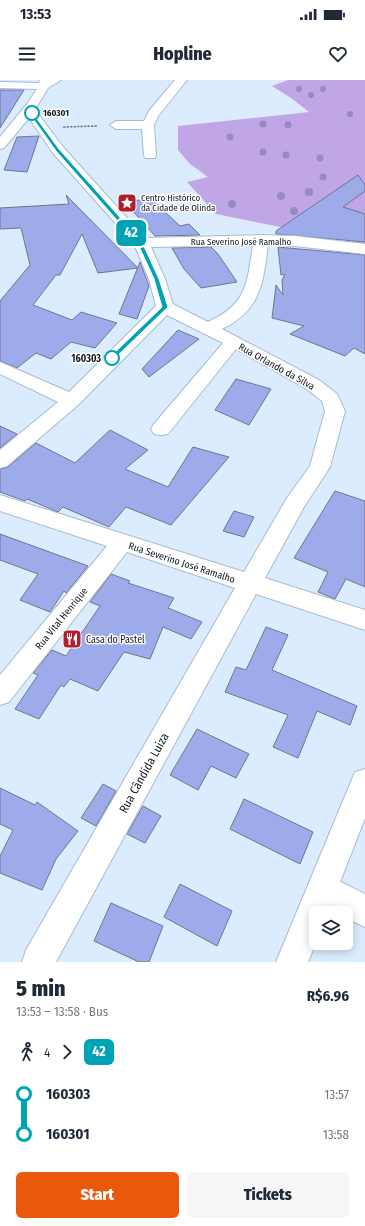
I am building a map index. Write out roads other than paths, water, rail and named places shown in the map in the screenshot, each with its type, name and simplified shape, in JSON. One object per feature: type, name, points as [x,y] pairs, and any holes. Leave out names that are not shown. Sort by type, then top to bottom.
[{"type":"street","points":[[0,85],[45,83],[56,80]]},
{"type":"street","points":[[150,155],[148,125],[153,114],[181,80]]},
{"type":"street","points":[[0,146],[14,127],[30,111],[45,83]]},
{"type":"street","points":[[0,461],[71,400],[165,307],[157,279],[141,243],[58,150],[30,111]]},
{"type":"street","points":[[116,125],[148,125]]},
{"type":"street","points":[[207,330],[236,314],[245,303],[255,280],[262,240]]},
{"type":"street","name":"Rua Severino José Ramalho","points":[[141,243],[262,240],[294,241],[365,249]]},
{"type":"street","name":"Rua Orlando da Silva","points":[[165,307],[207,330],[259,354],[312,384],[330,398],[335,411],[320,467],[295,503],[250,584]]},
{"type":"street","points":[[161,429],[233,342]]},
{"type":"street","points":[[0,367],[71,400]]},
{"type":"street","name":"Rua Severino José Ramalho","points":[[0,503],[365,620]]},
{"type":"street","name":"Rua Vital Henrique","points":[[0,694],[123,542]]},
{"type":"street","name":"Rua Cândida Luiza","points":[[38,962],[250,584]]},
{"type":"street","points":[[292,962],[365,782]]},
{"type":"street","points":[[322,889],[365,911]]},
{"type":"place","name":"160301","points":[[32,113]]},
{"type":"place","name":"Centro Histórico da Cidade de Olinda","points":[[127,203]]},
{"type":"place","name":"160303","points":[[112,358]]},
{"type":"place","name":"Casa do Pastel","points":[[72,639]]}]
